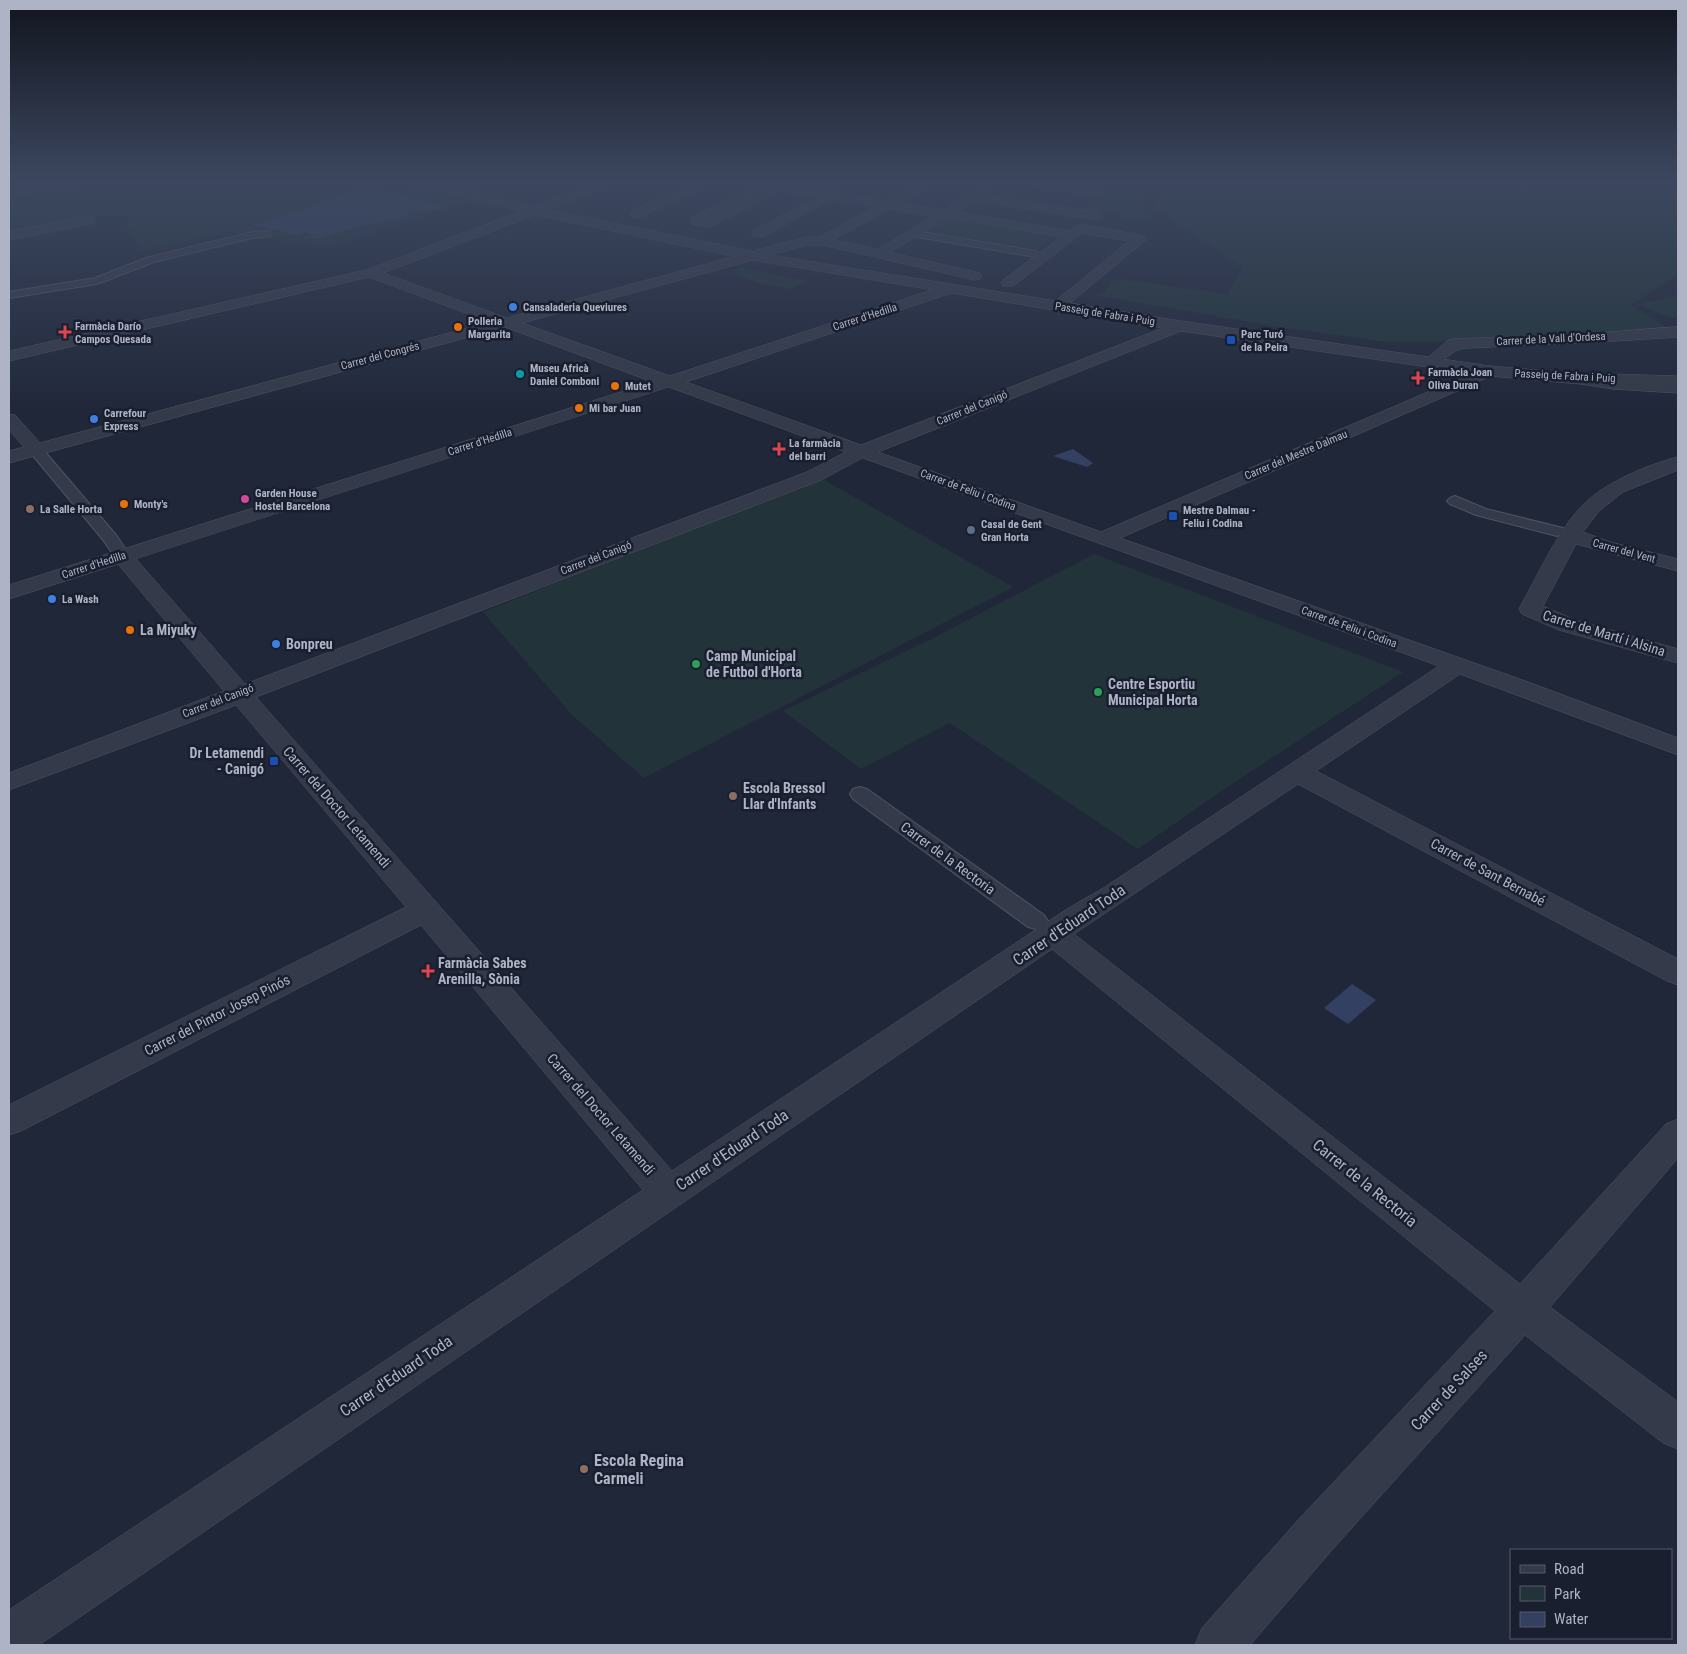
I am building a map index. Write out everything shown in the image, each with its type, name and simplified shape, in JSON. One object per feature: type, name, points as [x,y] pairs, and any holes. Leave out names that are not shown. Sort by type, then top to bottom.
[{"type":"street","points":[[9,295],[97,281],[153,259]]},
{"type":"street","points":[[9,356],[370,273],[407,259]]},
{"type":"street","name":"Carrer del Congrés","points":[[9,457],[740,259]]},
{"type":"street","name":"Passeig de Fabra i Puig","points":[[770,259],[914,284],[1430,363],[1490,371],[1569,378],[1678,381]]},
{"type":"street","points":[[902,259],[998,280],[1038,293],[1058,306],[1115,259]]},
{"type":"street","points":[[998,280],[1032,259]]},
{"type":"street","points":[[914,284],[944,269]]},
{"type":"street","name":"Carrer de Feliu i Codina","points":[[370,273],[1101,539],[1457,665],[1678,747]]},
{"type":"street","name":"Carrer d'Hedilla","points":[[9,592],[669,382],[949,289]]},
{"type":"street","name":"Carrer del Canigó","points":[[9,782],[814,476],[861,452],[1181,326]]},
{"type":"street","name":"Carrer de la Vall d'Ordesa","points":[[1430,363],[1453,344],[1678,332]]},
{"type":"street","name":"Carrer del Mestre Dalmau","points":[[1101,539],[1490,371]]},
{"type":"street","points":[[1569,378],[1613,384],[1678,388]]},
{"type":"street","name":"Carrer del Doctor Letamendi","points":[[9,419],[110,538],[122,556],[668,1193]]},
{"type":"street","points":[[1564,533],[1616,488],[1678,463]]},
{"type":"street","name":"Carrer del Vent","points":[[1455,501],[1480,512],[1564,533],[1603,546],[1678,566]]},
{"type":"street","name":"Carrer de Martí i Alsina","points":[[1564,533],[1530,609],[1567,625],[1678,656]]},
{"type":"street","name":"Carrer d'Eduard Toda","points":[[9,1638],[668,1193],[1045,928],[1297,772],[1457,665]]},
{"type":"street","name":"Carrer de Sant Bernabé","points":[[1297,772],[1678,973]]},
{"type":"street","name":"Carrer de la Rectoria","points":[[860,794],[1045,928],[1522,1309],[1678,1428]]},
{"type":"street","name":"Carrer del Pintor Josep Pinós","points":[[9,1121],[425,910]]},
{"type":"street","name":"Carrer de Salses","points":[[1219,1645],[1316,1534],[1522,1309],[1678,1134]]},
{"type":"green space","points":[[1231,259],[1678,259],[1678,275],[1631,305],[1668,328],[1469,341],[1388,342],[1285,328],[1093,295],[1105,292],[1112,281],[1120,279],[1227,294],[1243,267]]},
{"type":"green space","points":[[742,268],[807,281],[792,289],[758,283],[733,272]]},
{"type":"green space","points":[[1678,296],[1678,317],[1671,318],[1636,304]]},
{"type":"green space","name":"Camp Municipal de Futbol d'Horta","points":[[821,478],[1013,587],[644,778],[572,715],[483,612]]},
{"type":"green space","name":"Centre Esportiu Municipal Horta","points":[[1094,554],[1403,672],[1226,788],[1138,849],[950,723],[861,769],[783,711],[937,636]]},
{"type":"water","points":[[1073,449],[1093,463],[1087,467],[1053,456]]},
{"type":"water","points":[[1352,984],[1376,1000],[1348,1024],[1324,1008]]},
{"type":"place","name":"Cansaladeria Queviures","points":[[513,307]]},
{"type":"place","name":"Polleria Margarita","points":[[458,327]]},
{"type":"place","name":"Farmàcia Darío Campos Quesada","points":[[65,332]]},
{"type":"place","name":"Parc Turó de la Peira","points":[[1231,340]]},
{"type":"place","name":"Museu Africà Daniel Comboni","points":[[520,374]]},
{"type":"place","name":"Farmàcia Joan Oliva Duran","points":[[1418,378]]},
{"type":"place","name":"Mutet","points":[[615,386]]},
{"type":"place","name":"Mi bar Juan","points":[[579,408]]},
{"type":"place","name":"Carrefour Express","points":[[94,419]]},
{"type":"place","name":"La farmàcia del barri","points":[[779,449]]},
{"type":"place","name":"Garden House Hostel Barcelona","points":[[245,499]]},
{"type":"place","name":"Monty's","points":[[124,504]]},
{"type":"place","name":"La Salle Horta","points":[[30,509]]},
{"type":"place","name":"Mestre Dalmau - Feliu i Codina","points":[[1173,516]]},
{"type":"place","name":"Casal de Gent Gran Horta","points":[[971,530]]},
{"type":"place","name":"La Wash","points":[[52,599]]},
{"type":"place","name":"La Miyuky","points":[[130,630]]},
{"type":"place","name":"Bonpreu","points":[[276,644]]},
{"type":"place","name":"Camp Municipal de Futbol d'Horta","points":[[696,664]]},
{"type":"place","name":"Centre Esportiu Municipal Horta","points":[[1098,692]]},
{"type":"place","name":"Dr Letamendi - Canigó","points":[[274,761]]},
{"type":"place","name":"Escola Bressol Llar d'Infants","points":[[733,796]]},
{"type":"place","name":"Farmàcia Sabes Arenilla, Sònia","points":[[428,971]]},
{"type":"place","name":"Escola Regina Carmeli","points":[[584,1469]]}]
